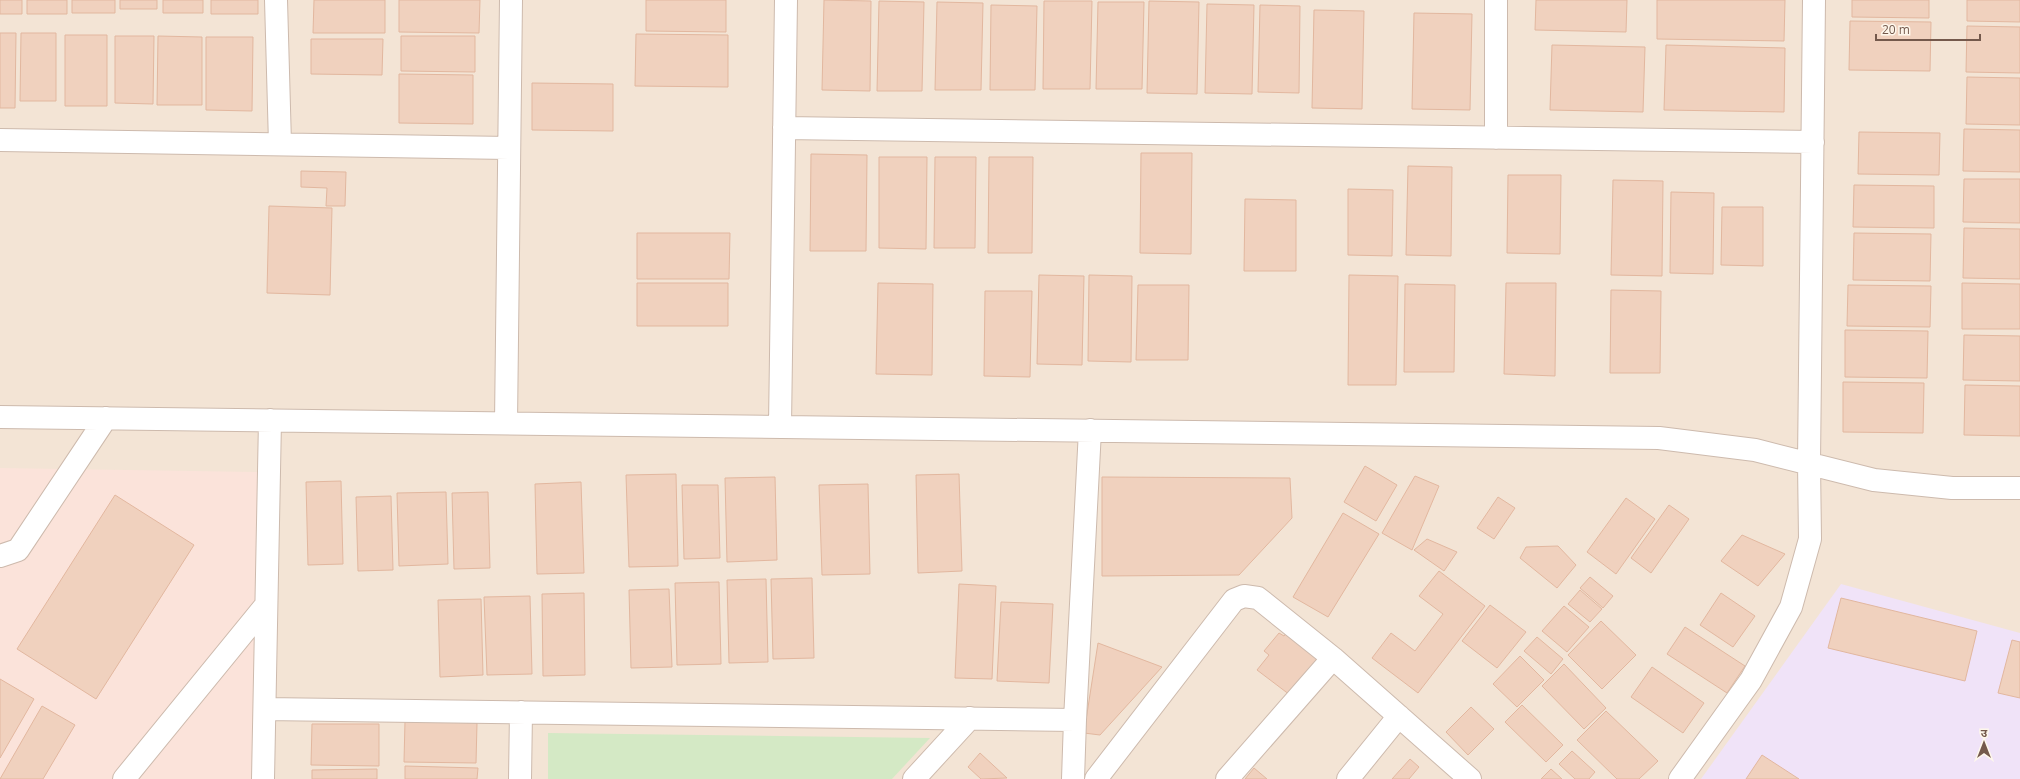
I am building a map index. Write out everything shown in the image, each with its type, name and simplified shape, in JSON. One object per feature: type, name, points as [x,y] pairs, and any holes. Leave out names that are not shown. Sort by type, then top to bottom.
[{"type":"street","points":[[276,0],[280,144]]},
{"type":"street","points":[[506,423],[510,0]]},
{"type":"street","points":[[780,426],[786,0]]},
{"type":"street","points":[[1496,0],[1496,138]]},
{"type":"street","points":[[1680,779],[1750,680],[1790,607],[1810,539],[1808,464],[1814,0]]},
{"type":"street","points":[[784,128],[1812,142]]},
{"type":"street","points":[[0,140],[509,148]]},
{"type":"street","points":[[0,417],[1659,438],[1755,450],[1874,480],[1952,488],[2020,488]]},
{"type":"street","points":[[0,556],[18,550],[106,418]]},
{"type":"street","points":[[264,779],[270,420]]},
{"type":"street","points":[[1073,779],[1090,430]]},
{"type":"street","points":[[1096,779],[1234,600],[1244,596],[1258,598],[1333,658],[1470,779]]},
{"type":"street","points":[[124,779],[266,605]]},
{"type":"street","points":[[1227,779],[1333,658]]},
{"type":"street","points":[[265,709],[1075,720]]},
{"type":"street","points":[[520,779],[521,712]]},
{"type":"street","points":[[1348,779],[1399,716]]},
{"type":"street","points":[[914,779],[970,718]]},
{"type":"shaded area","points":[[0,0],[2020,0],[2020,779],[0,779]]},
{"type":"shaded area","points":[[0,468],[259,472],[254,779],[0,779]]},
{"type":"shaded area","points":[[1841,584],[2020,633],[2020,779],[1701,779]]},
{"type":"green space","points":[[548,733],[930,738],[892,779],[548,779]]},
{"type":"building","points":[[0,0],[22,0],[22,14],[0,14]]},
{"type":"building","points":[[27,0],[67,0],[67,14],[27,14]]},
{"type":"building","points":[[72,0],[115,0],[115,13],[72,13]]},
{"type":"building","points":[[120,0],[157,0],[157,9],[120,9]]},
{"type":"building","points":[[163,0],[203,0],[203,13],[163,13]]},
{"type":"building","points":[[211,0],[258,0],[258,14],[211,14]]},
{"type":"building","points":[[314,0],[385,0],[385,33],[313,33]]},
{"type":"building","points":[[399,0],[480,0],[479,33],[399,32]]},
{"type":"building","points":[[646,0],[726,0],[726,32],[646,31]]},
{"type":"building","points":[[824,0],[871,1],[870,91],[822,90]]},
{"type":"building","points":[[1536,0],[1627,0],[1626,32],[1535,30]]},
{"type":"building","points":[[1657,0],[1785,0],[1784,41],[1657,39]]},
{"type":"building","points":[[1852,0],[1929,0],[1929,18],[1852,17]]},
{"type":"building","points":[[1967,0],[2020,0],[2020,22],[1967,21]]},
{"type":"building","points":[[879,1],[924,2],[922,91],[877,91]]},
{"type":"building","points":[[1044,1],[1092,1],[1090,89],[1043,89]]},
{"type":"building","points":[[1149,1],[1199,2],[1197,94],[1147,93]]},
{"type":"building","points":[[937,2],[983,3],[981,90],[935,90]]},
{"type":"building","points":[[1098,2],[1144,2],[1142,89],[1096,89]]},
{"type":"building","points":[[1207,4],[1254,5],[1252,94],[1205,93]]},
{"type":"building","points":[[991,5],[1037,6],[1035,90],[990,90]]},
{"type":"building","points":[[1260,5],[1300,6],[1299,93],[1258,92]]},
{"type":"building","points":[[1314,10],[1364,11],[1362,109],[1312,108]]},
{"type":"building","points":[[1414,13],[1472,14],[1470,110],[1412,109]]},
{"type":"building","points":[[1850,21],[1931,22],[1930,71],[1849,70]]},
{"type":"building","points":[[1967,26],[2020,27],[2020,73],[1966,72]]},
{"type":"building","points":[[0,33],[16,33],[15,108],[0,108]]},
{"type":"building","points":[[21,33],[56,33],[56,101],[20,101]]},
{"type":"building","points":[[636,34],[728,35],[728,87],[635,86]]},
{"type":"building","points":[[65,35],[107,35],[107,106],[65,106]]},
{"type":"building","points":[[115,36],[154,36],[153,104],[115,103]]},
{"type":"building","points":[[158,36],[202,37],[202,105],[157,105]]},
{"type":"building","points":[[401,36],[475,36],[475,72],[401,71]]},
{"type":"building","points":[[206,37],[253,37],[252,111],[206,110]]},
{"type":"building","points":[[311,39],[383,39],[382,75],[311,74]]},
{"type":"building","points":[[1552,45],[1645,47],[1643,112],[1550,110]]},
{"type":"building","points":[[1666,45],[1785,48],[1784,112],[1664,110]]},
{"type":"building","points":[[399,74],[473,75],[473,124],[399,123]]},
{"type":"building","points":[[1967,77],[2020,78],[2020,125],[1966,124]]},
{"type":"building","points":[[532,83],[613,84],[613,131],[532,130]]},
{"type":"building","points":[[1964,129],[2020,130],[2020,172],[1963,171]]},
{"type":"building","points":[[1859,132],[1940,133],[1939,175],[1858,174]]},
{"type":"building","points":[[1141,153],[1192,153],[1191,254],[1140,253]]},
{"type":"building","points":[[811,154],[867,155],[866,251],[810,251]]},
{"type":"building","points":[[879,157],[927,157],[926,249],[879,248]]},
{"type":"building","points":[[935,157],[976,157],[975,248],[934,248]]},
{"type":"building","points":[[989,157],[1033,157],[1032,253],[988,253]]},
{"type":"building","points":[[1408,166],[1452,167],[1451,256],[1406,255]]},
{"type":"building","points":[[301,171],[346,172],[345,206],[326,206],[327,188],[301,187]]},
{"type":"building","points":[[1508,175],[1561,175],[1560,254],[1507,253]]},
{"type":"building","points":[[1964,179],[2020,179],[2020,223],[1963,222]]},
{"type":"building","points":[[1613,180],[1663,181],[1662,276],[1611,275]]},
{"type":"building","points":[[1854,185],[1934,186],[1934,228],[1853,227]]},
{"type":"building","points":[[1348,189],[1393,190],[1392,256],[1348,255]]},
{"type":"building","points":[[1671,192],[1714,193],[1713,274],[1670,273]]},
{"type":"building","points":[[1245,199],[1296,200],[1296,271],[1244,271]]},
{"type":"building","points":[[269,206],[332,208],[330,295],[267,293]]},
{"type":"building","points":[[1722,207],[1763,207],[1763,266],[1721,265]]},
{"type":"building","points":[[1964,228],[2020,229],[2020,279],[1963,278]]},
{"type":"building","points":[[637,233],[730,233],[729,279],[637,279]]},
{"type":"building","points":[[1854,233],[1931,234],[1930,281],[1853,280]]},
{"type":"building","points":[[1039,275],[1084,276],[1082,365],[1037,364]]},
{"type":"building","points":[[1089,275],[1132,276],[1131,362],[1088,361]]},
{"type":"building","points":[[1349,275],[1398,276],[1396,385],[1348,385]]},
{"type":"building","points":[[637,283],[728,283],[728,326],[637,326]]},
{"type":"building","points":[[878,283],[933,284],[932,375],[876,374]]},
{"type":"building","points":[[1506,283],[1556,283],[1555,376],[1504,374]]},
{"type":"building","points":[[1962,283],[2020,284],[2020,329],[1962,329]]},
{"type":"building","points":[[1405,284],[1455,285],[1454,372],[1404,372]]},
{"type":"building","points":[[1138,285],[1189,285],[1188,360],[1136,360]]},
{"type":"building","points":[[1848,285],[1931,286],[1930,327],[1847,326]]},
{"type":"building","points":[[1611,290],[1661,291],[1660,373],[1610,373]]},
{"type":"building","points":[[985,291],[1032,291],[1030,377],[984,376]]},
{"type":"building","points":[[1845,330],[1928,331],[1927,378],[1845,377]]},
{"type":"building","points":[[1964,335],[2020,336],[2020,381],[1963,380]]},
{"type":"building","points":[[1843,382],[1924,383],[1923,433],[1843,432]]},
{"type":"building","points":[[1965,385],[2020,386],[2020,436],[1964,435]]},
{"type":"building","points":[[1365,466],[1397,485],[1376,521],[1344,502]]},
{"type":"building","points":[[676,474],[678,566],[629,567],[626,475]]},
{"type":"building","points":[[959,474],[962,571],[918,573],[916,475]]},
{"type":"building","points":[[1415,476],[1439,486],[1412,550],[1382,533]]},
{"type":"building","points":[[775,477],[777,560],[727,562],[725,478]]},
{"type":"building","points":[[1102,477],[1290,478],[1292,518],[1239,575],[1102,576]]},
{"type":"building","points":[[341,481],[343,564],[308,565],[306,482]]},
{"type":"building","points":[[581,482],[584,573],[537,574],[535,484]]},
{"type":"building","points":[[868,484],[870,574],[822,575],[819,485]]},
{"type":"building","points":[[682,485],[718,485],[720,558],[684,559]]},
{"type":"building","points":[[446,492],[448,564],[399,566],[397,493]]},
{"type":"building","points":[[488,492],[490,568],[454,569],[452,493]]},
{"type":"building","points":[[115,495],[194,545],[96,699],[17,649]]},
{"type":"building","points":[[391,496],[393,570],[358,571],[356,497]]},
{"type":"building","points":[[1498,497],[1515,508],[1494,539],[1477,528]]},
{"type":"building","points":[[1626,498],[1655,519],[1616,574],[1587,552]]},
{"type":"building","points":[[1669,505],[1689,519],[1651,573],[1631,558]]},
{"type":"building","points":[[1343,513],[1379,534],[1328,617],[1293,597]]},
{"type":"building","points":[[1742,535],[1785,554],[1758,586],[1721,561]]},
{"type":"building","points":[[1427,539],[1457,552],[1444,571],[1414,550]]},
{"type":"building","points":[[1558,546],[1576,565],[1557,588],[1520,558],[1526,547]]},
{"type":"building","points":[[1439,571],[1485,606],[1418,693],[1372,658],[1391,633],[1415,651],[1443,614],[1419,596]]},
{"type":"building","points":[[1590,577],[1613,596],[1603,608],[1580,588]]},
{"type":"building","points":[[812,578],[814,658],[773,659],[771,579]]},
{"type":"building","points":[[766,579],[768,662],[729,663],[727,580]]},
{"type":"building","points":[[719,582],[721,664],[677,665],[675,583]]},
{"type":"building","points":[[959,584],[996,586],[992,679],[955,678]]},
{"type":"building","points":[[669,589],[672,667],[631,668],[629,590]]},
{"type":"building","points":[[1580,590],[1602,609],[1590,622],[1568,604]]},
{"type":"building","points":[[584,593],[585,675],[543,676],[542,594]]},
{"type":"building","points":[[1721,593],[1755,616],[1733,647],[1700,625]]},
{"type":"building","points":[[530,596],[532,674],[487,675],[484,597]]},
{"type":"building","points":[[1841,598],[1977,631],[1965,681],[1828,648]]},
{"type":"building","points":[[481,599],[483,675],[440,677],[438,600]]},
{"type":"building","points":[[1001,602],[1053,604],[1049,683],[997,681]]},
{"type":"building","points":[[1490,605],[1526,632],[1497,668],[1462,641]]},
{"type":"building","points":[[1564,606],[1589,627],[1567,652],[1542,631]]},
{"type":"building","points":[[1601,621],[1636,655],[1602,689],[1568,655]]},
{"type":"building","points":[[1685,627],[1745,666],[1727,693],[1667,654]]},
{"type":"building","points":[[1287,632],[1320,658],[1290,695],[1257,670],[1269,655],[1264,651],[1279,633],[1284,636]]},
{"type":"building","points":[[1537,637],[1563,659],[1551,674],[1524,651]]},
{"type":"building","points":[[2012,640],[2020,642],[2020,698],[1998,693]]},
{"type":"building","points":[[1098,643],[1162,667],[1100,735],[1084,733]]},
{"type":"building","points":[[1520,656],[1544,680],[1517,707],[1493,684]]},
{"type":"building","points":[[1564,664],[1606,708],[1584,729],[1542,686]]},
{"type":"building","points":[[1652,667],[1704,703],[1683,733],[1631,697]]},
{"type":"building","points":[[0,679],[34,699],[0,758]]},
{"type":"building","points":[[1522,705],[1563,745],[1546,762],[1505,722]]},
{"type":"building","points":[[42,706],[75,725],[43,779],[0,779]]},
{"type":"building","points":[[1471,707],[1494,729],[1468,755],[1446,732]]},
{"type":"building","points":[[1606,711],[1658,761],[1639,779],[1617,779],[1577,740]]},
{"type":"building","points":[[405,721],[477,723],[476,763],[404,762]]},
{"type":"building","points":[[312,724],[379,724],[379,766],[311,765]]},
{"type":"building","points":[[1572,751],[1595,772],[1589,779],[1575,779],[1559,764]]},
{"type":"building","points":[[980,753],[1007,778],[981,779],[968,767]]},
{"type":"building","points":[[1762,755],[1799,779],[1746,779]]},
{"type":"building","points":[[1410,759],[1419,767],[1409,779],[1392,779]]},
{"type":"building","points":[[405,766],[478,768],[477,779],[405,779]]},
{"type":"building","points":[[1254,768],[1267,779],[1245,779]]},
{"type":"building","points":[[377,769],[377,779],[312,779],[312,770]]},
{"type":"building","points":[[1551,769],[1562,779],[1541,779]]}]
